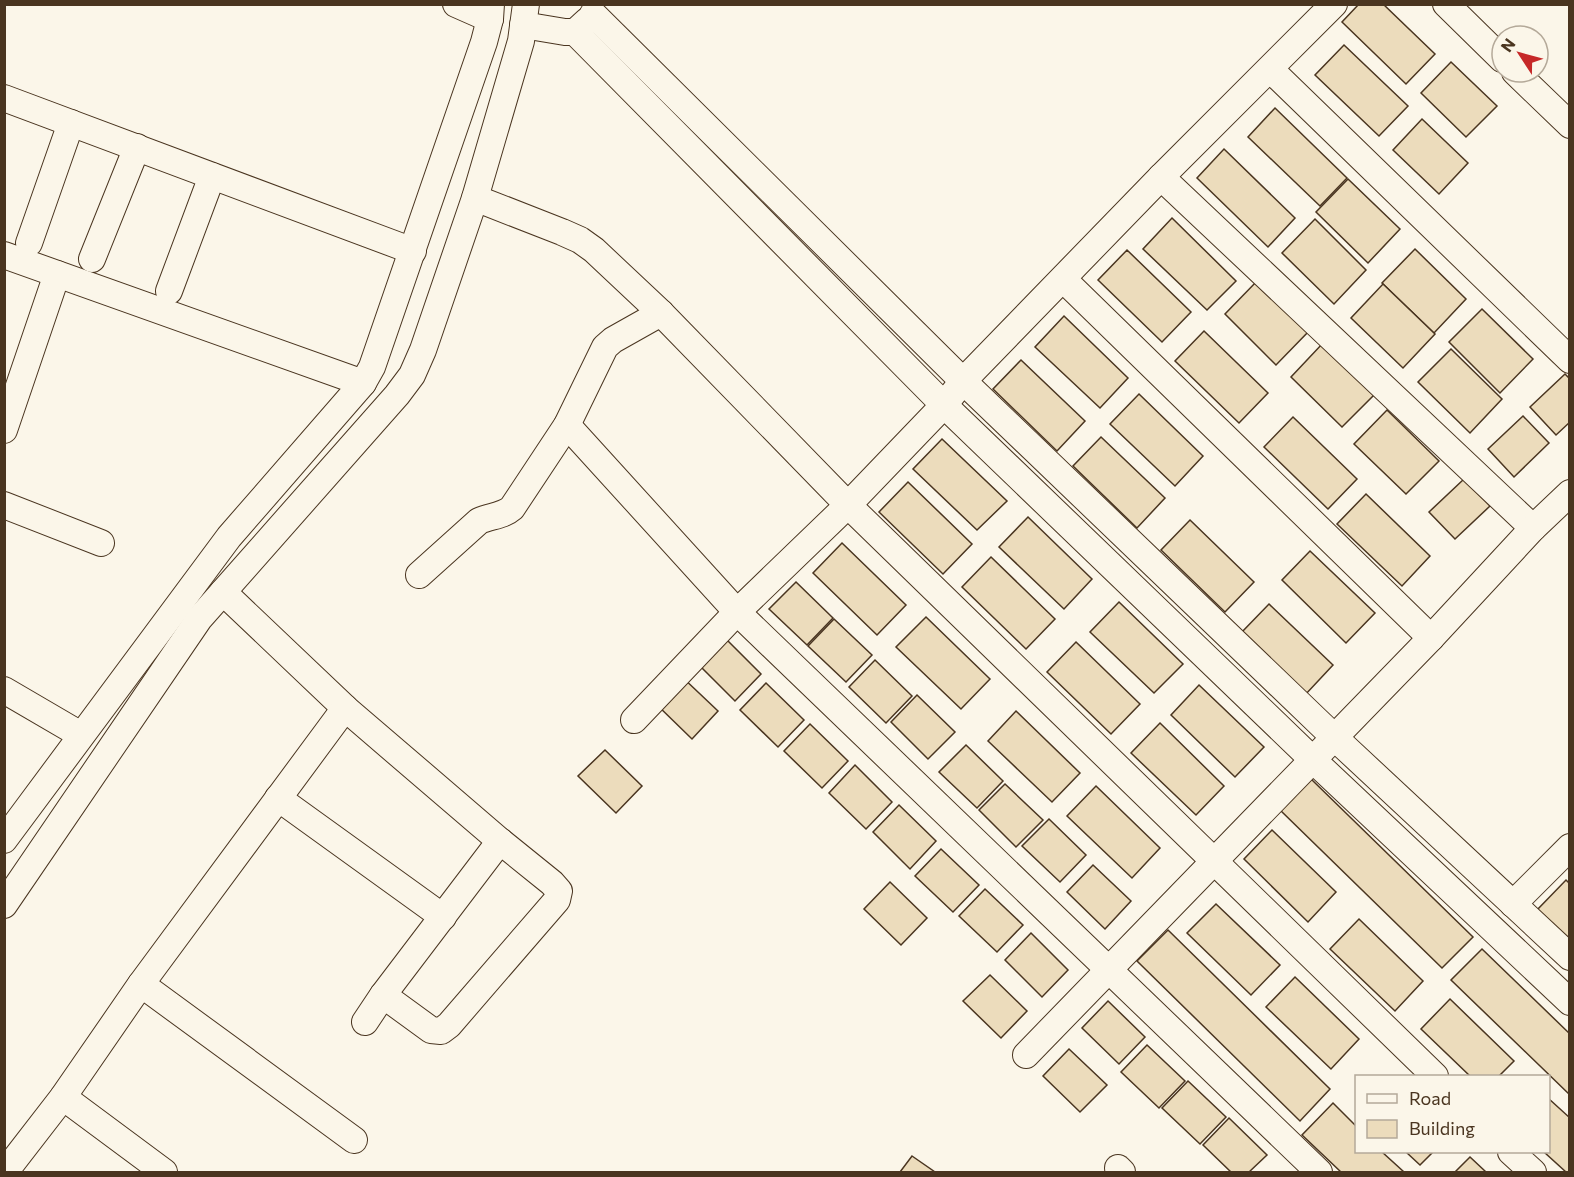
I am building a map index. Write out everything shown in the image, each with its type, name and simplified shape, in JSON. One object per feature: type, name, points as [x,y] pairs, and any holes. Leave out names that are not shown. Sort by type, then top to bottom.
[{"type":"street","points":[[4,840],[229,537],[363,383],[372,367],[491,12],[456,4]]},
{"type":"street","points":[[634,720],[737,612],[848,505],[944,405],[963,381],[1161,177],[1334,4]]},
{"type":"street","points":[[1446,4],[1490,47]]},
{"type":"street","points":[[4,905],[184,640],[412,375],[423,350],[475,198],[521,41],[525,15],[566,32],[575,32],[598,9],[963,381],[1334,737],[1569,957]]},
{"type":"street","points":[[575,32],[944,405],[1569,1002]]},
{"type":"street","points":[[1270,69],[1569,360]]},
{"type":"street","points":[[1527,84],[1569,125]]},
{"type":"street","points":[[4,98],[412,251]]},
{"type":"street","points":[[29,243],[71,123]]},
{"type":"street","points":[[92,259],[137,147]]},
{"type":"street","points":[[169,291],[212,176]]},
{"type":"street","points":[[1161,177],[1533,528]]},
{"type":"street","points":[[475,198],[562,231],[594,250],[661,312],[848,505],[1433,1075]]},
{"type":"street","points":[[4,255],[363,383]]},
{"type":"street","points":[[4,430],[57,274]]},
{"type":"street","points":[[1063,279],[1431,638]]},
{"type":"street","points":[[420,575],[479,521],[507,512],[512,508],[567,425],[605,347],[661,312]]},
{"type":"street","points":[[567,425],[737,612],[1318,1173]]},
{"type":"street","points":[[1026,1055],[1569,493]]},
{"type":"street","points":[[4,505],[101,543]]},
{"type":"street","points":[[249,512],[276,532]]},
{"type":"street","points":[[223,592],[345,708],[559,891],[557,900],[441,1031],[431,1030],[383,995]]},
{"type":"street","points":[[4,690],[81,735]]},
{"type":"street","points":[[5,1173],[63,1097],[141,984],[345,708]]},
{"type":"street","points":[[278,798],[443,917]]},
{"type":"street","points":[[364,1022],[500,841]]},
{"type":"street","points":[[1513,904],[1569,847]]},
{"type":"street","points":[[141,984],[354,1140]]},
{"type":"street","points":[[63,1097],[164,1173]]},
{"type":"street","points":[[1512,1153],[1533,1173]]},
{"type":"building","points":[[1359,4],[1383,4],[1435,54],[1406,84],[1342,22]]},
{"type":"building","points":[[1344,45],[1408,106],[1379,136],[1315,75]]},
{"type":"building","points":[[1451,62],[1497,106],[1466,137],[1421,93]]},
{"type":"building","points":[[1275,108],[1347,178],[1320,206],[1248,137]]},
{"type":"building","points":[[1422,119],[1468,163],[1439,194],[1393,150]]},
{"type":"building","points":[[1224,149],[1295,218],[1268,247],[1197,178]]},
{"type":"building","points":[[1348,179],[1400,229],[1368,263],[1316,212]]},
{"type":"building","points":[[1172,218],[1236,281],[1207,310],[1143,249]]},
{"type":"building","points":[[1315,219],[1366,270],[1334,304],[1282,253]]},
{"type":"building","points":[[1415,249],[1466,299],[1434,333],[1382,283]]},
{"type":"building","points":[[1127,250],[1191,312],[1162,342],[1098,280]]},
{"type":"building","points":[[1257,281],[1309,331],[1276,365],[1225,314]]},
{"type":"building","points":[[1383,284],[1435,334],[1403,368],[1351,318]]},
{"type":"building","points":[[1482,309],[1533,359],[1500,393],[1449,342]]},
{"type":"building","points":[[1064,316],[1128,378],[1100,408],[1035,347]]},
{"type":"building","points":[[1204,331],[1268,393],[1239,423],[1175,361]]},
{"type":"building","points":[[1323,343],[1375,394],[1342,427],[1291,377]]},
{"type":"building","points":[[1451,349],[1502,399],[1470,433],[1418,382]]},
{"type":"building","points":[[1021,360],[1085,421],[1057,451],[993,389]]},
{"type":"building","points":[[1565,374],[1570,379],[1570,422],[1556,435],[1530,407]]},
{"type":"building","points":[[1139,394],[1203,456],[1175,486],[1110,424]]},
{"type":"building","points":[[1387,410],[1439,461],[1406,494],[1354,444]]},
{"type":"building","points":[[1523,416],[1549,443],[1514,477],[1488,449]]},
{"type":"building","points":[[1293,417],[1357,479],[1328,509],[1264,447]]},
{"type":"building","points":[[1101,437],[1165,498],[1137,528],[1073,466]]},
{"type":"building","points":[[942,439],[1007,501],[977,530],[913,469]]},
{"type":"building","points":[[1464,479],[1490,506],[1455,539],[1429,512]]},
{"type":"building","points":[[908,482],[972,544],[943,574],[879,512]]},
{"type":"building","points":[[1366,494],[1430,556],[1402,586],[1337,524]]},
{"type":"building","points":[[1028,517],[1092,579],[1064,609],[999,547]]},
{"type":"building","points":[[1190,520],[1254,582],[1225,612],[1161,550]]},
{"type":"building","points":[[842,543],[906,605],[877,635],[813,573]]},
{"type":"building","points":[[1310,551],[1375,613],[1346,643],[1282,580]]},
{"type":"building","points":[[991,557],[1055,619],[1026,649],[962,587]]},
{"type":"building","points":[[796,582],[833,618],[807,645],[769,609]]},
{"type":"building","points":[[1119,602],[1183,664],[1154,693],[1090,632]]},
{"type":"building","points":[[1269,604],[1333,665],[1305,695],[1241,633]]},
{"type":"building","points":[[926,617],[990,679],[961,709],[896,647]]},
{"type":"building","points":[[834,619],[872,655],[846,682],[808,646]]},
{"type":"building","points":[[724,637],[761,674],[735,701],[698,664]]},
{"type":"building","points":[[1076,642],[1140,704],[1111,734],[1047,672]]},
{"type":"building","points":[[875,660],[912,696],[886,723],[849,687]]},
{"type":"building","points":[[680,675],[718,711],[692,739],[654,702]]},
{"type":"building","points":[[766,683],[804,720],[778,747],[740,710]]},
{"type":"building","points":[[1199,685],[1264,747],[1235,777],[1171,715]]},
{"type":"building","points":[[917,695],[955,732],[928,759],[891,722]]},
{"type":"building","points":[[1016,711],[1080,773],[1052,802],[988,741]]},
{"type":"building","points":[[1160,723],[1224,786],[1196,815],[1131,753]]},
{"type":"building","points":[[810,724],[848,761],[822,788],[784,751]]},
{"type":"building","points":[[966,745],[1003,781],[977,808],[939,772]]},
{"type":"building","points":[[605,750],[642,786],[616,813],[578,776]]},
{"type":"building","points":[[855,765],[892,802],[866,829],[829,793]]},
{"type":"building","points":[[1310,778],[1473,937],[1442,968],[1279,809]]},
{"type":"building","points":[[1005,784],[1043,820],[1016,847],[979,810]]},
{"type":"building","points":[[1096,786],[1160,848],[1132,878],[1067,816]]},
{"type":"building","points":[[899,805],[936,841],[910,869],[873,832]]},
{"type":"building","points":[[1049,819],[1086,855],[1060,882],[1022,846]]},
{"type":"building","points":[[1272,830],[1336,892],[1308,922],[1244,859]]},
{"type":"building","points":[[941,849],[979,885],[953,912],[915,876]]},
{"type":"building","points":[[1093,865],[1131,901],[1105,929],[1067,892]]},
{"type":"building","points":[[1566,880],[1570,884],[1570,941],[1537,910]]},
{"type":"building","points":[[890,882],[927,918],[901,945],[864,909]]},
{"type":"building","points":[[985,889],[1023,925],[997,952],[959,916]]},
{"type":"building","points":[[1216,904],[1280,965],[1251,995],[1187,933]]},
{"type":"building","points":[[1359,919],[1423,981],[1395,1011],[1330,949]]},
{"type":"building","points":[[1168,930],[1330,1089],[1300,1121],[1137,961]]},
{"type":"building","points":[[1031,933],[1068,970],[1042,997],[1005,960]]},
{"type":"building","points":[[1482,949],[1570,1034],[1570,1095],[1550,1075],[1451,980]]},
{"type":"building","points":[[990,975],[1027,1011],[1001,1038],[963,1001]]},
{"type":"building","points":[[1295,977],[1359,1039],[1331,1069],[1266,1007]]},
{"type":"building","points":[[1450,999],[1514,1061],[1500,1075],[1469,1075],[1421,1029]]},
{"type":"building","points":[[1108,1001],[1145,1037],[1119,1064],[1082,1028]]},
{"type":"building","points":[[1147,1045],[1185,1081],[1159,1108],[1121,1072]]},
{"type":"building","points":[[1069,1049],[1107,1085],[1080,1112],[1043,1076]]},
{"type":"building","points":[[1188,1081],[1226,1117],[1200,1144],[1162,1108]]},
{"type":"building","points":[[1550,1100],[1570,1118],[1570,1172],[1566,1172],[1545,1153],[1550,1153]]},
{"type":"building","points":[[1333,1103],[1355,1125],[1355,1153],[1383,1153],[1404,1172],[1341,1172],[1302,1135]]},
{"type":"building","points":[[1229,1118],[1267,1155],[1249,1172],[1231,1172],[1203,1145]]},
{"type":"building","points":[[1407,1153],[1432,1153],[1420,1165]]},
{"type":"building","points":[[912,1156],[935,1172],[900,1172]]},
{"type":"building","points":[[1470,1157],[1486,1172],[1455,1172]]}]
